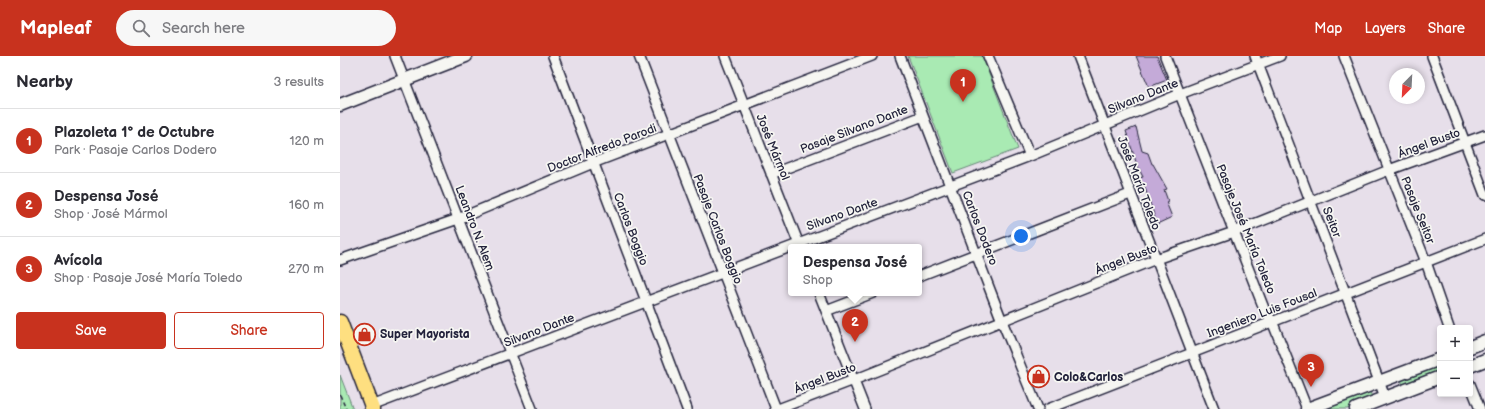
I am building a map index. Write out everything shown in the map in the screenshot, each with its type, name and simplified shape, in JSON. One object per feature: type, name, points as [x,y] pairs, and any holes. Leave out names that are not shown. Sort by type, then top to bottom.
[{"type":"main road","points":[[340,105],[466,56]]},
{"type":"main road","points":[[340,322],[369,408]]},
{"type":"main road","points":[[1473,346],[1485,341]]},
{"type":"main road","points":[[340,346],[369,408]]},
{"type":"main road","points":[[1307,409],[1437,360]]},
{"type":"main road","points":[[1473,365],[1485,360]]},
{"type":"main road","points":[[1356,409],[1437,378]]},
{"type":"street","name":"Leandro N. Alem","points":[[395,56],[532,409]]},
{"type":"street","name":"Carlos Boggio","points":[[553,56],[687,409]]},
{"type":"street","name":"Pasaje Carlos Boggio","points":[[639,56],[722,272],[777,409]]},
{"type":"street","name":"José Mármol","points":[[725,56],[800,244]]},
{"type":"street","name":"Doctor Alfredo Parodi","points":[[340,260],[458,218],[593,163],[670,135],[872,56]]},
{"type":"street","name":"Carlos Dodero","points":[[900,56],[1002,321],[1038,409]]},
{"type":"street","points":[[988,56],[1030,156]]},
{"type":"street","name":"José María Toledo","points":[[1078,56],[1214,409]]},
{"type":"street","name":"Pasaje José María Toledo","points":[[1166,56],[1265,311],[1272,321],[1307,409]]},
{"type":"street","name":"Silvano Dante","points":[[803,244],[1030,156],[1180,94],[1256,60],[1280,56]]},
{"type":"street","name":"Pasaje Seitor","points":[[1344,56],[1426,262],[1448,325]]},
{"type":"street","points":[[1432,56],[1485,195]]},
{"type":"street","name":"Seitor","points":[[1256,60],[1385,397]]},
{"type":"street","name":"Pasaje Silvano Dante","points":[[771,174],[923,116]]},
{"type":"street","name":"Ángel Busto","points":[[777,409],[854,380],[1156,259],[1234,232],[1389,170],[1485,135]]},
{"type":"street","points":[[922,275],[1130,194]]},
{"type":"street","name":"Ingeniero Luis Fousal","points":[[1048,409],[1485,239]]},
{"type":"street","name":"Silvano Dante","points":[[369,408],[722,272],[788,249]]},
{"type":"street","points":[[820,296],[865,409]]},
{"type":"street","points":[[826,311],[865,296]]},
{"type":"street","points":[[1473,392],[1480,409]]},
{"type":"path","points":[[340,395],[346,409]]},
{"type":"green space","points":[[908,56],[982,56],[1018,149],[953,173]]},
{"type":"green space","points":[[1437,363],[1437,371],[1403,385],[1400,377]]},
{"type":"green space","points":[[340,375],[353,409],[340,409]]},
{"type":"green space","points":[[1370,392],[1373,399],[1347,409],[1326,409]]},
{"type":"building","points":[[1136,56],[1157,56],[1167,80],[1149,87]]},
{"type":"building","points":[[1136,127],[1142,151],[1148,153],[1152,164],[1167,189],[1164,190],[1168,201],[1166,202],[1172,217],[1157,224],[1144,185],[1142,185],[1139,178],[1143,177],[1137,165],[1126,131]]},
{"type":"place","name":"Plazoleta 1° de Octubre","points":[[963,102]]},
{"type":"place","name":"Super Mayorista","points":[[364,334]]},
{"type":"place","name":"Despensa José","points":[[855,342]]},
{"type":"place","name":"Colo&Carlos","points":[[1038,377]]},
{"type":"place","name":"Avícola","points":[[1311,387]]}]
